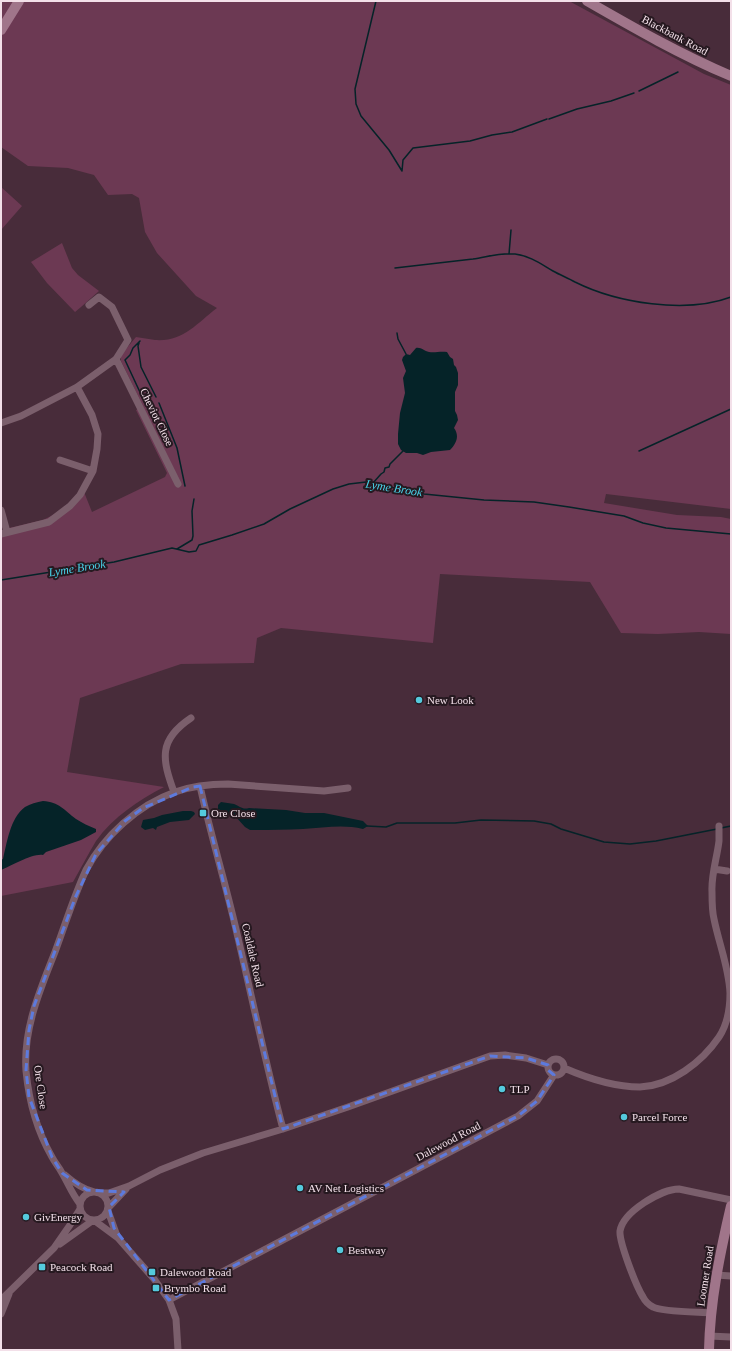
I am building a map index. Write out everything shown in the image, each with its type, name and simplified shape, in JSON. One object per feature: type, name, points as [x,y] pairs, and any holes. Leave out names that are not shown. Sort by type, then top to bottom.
[{"type":"main road","points":[[1,30],[19,1]]},
{"type":"main road","name":"Blackbank Road","points":[[588,1],[662,42],[710,67],[731,76]]},
{"type":"main road","name":"Loomer Road","points":[[709,1350],[711,1313],[716,1275],[731,1206]]},
{"type":"street","points":[[1,423],[21,416],[77,387],[116,359],[128,340],[112,306],[99,297],[89,306]]},
{"type":"street","name":"Cheviot Close","points":[[116,359],[178,484]]},
{"type":"street","points":[[1,510],[4,533],[49,522],[70,506],[80,496],[93,471],[98,434],[92,415],[77,387]]},
{"type":"street","points":[[60,460],[93,471]]},
{"type":"street","points":[[174,792],[165,766],[165,750],[170,735],[180,725],[191,718]]},
{"type":"street","name":"Ore Close","points":[[80,1206],[52,1157],[34,1117],[29,1097],[26,1052],[34,1006],[86,871],[96,854],[110,836],[125,821],[143,808],[174,792],[200,786],[228,784],[273,786],[324,791],[348,788]]},
{"type":"street","name":"Coaldale Road","points":[[200,786],[207,818],[225,883],[269,1077],[283,1129]]},
{"type":"street","points":[[554,1075],[548,1070],[548,1065],[551,1060],[557,1059],[561,1061],[564,1068],[589,1078],[615,1085],[641,1087],[657,1084],[683,1073],[698,1061],[719,1036],[729,1009],[730,994],[728,974],[713,917],[712,890],[719,842],[719,826]]},
{"type":"street","points":[[714,869],[727,871]]},
{"type":"street","points":[[1,1300],[54,1248],[70,1225],[86,1194],[98,1192],[109,1193],[129,1186],[160,1170],[203,1153],[283,1129],[490,1056],[505,1055],[526,1058],[548,1065]]},
{"type":"street","name":"Dalewood Road","points":[[169,1300],[518,1116],[537,1101],[554,1075],[561,1073],[564,1068]]},
{"type":"street","name":"Ore Close","points":[[62,1173],[73,1182],[87,1190],[98,1192]]},
{"type":"street","points":[[54,1248],[94,1221],[104,1217],[108,1209],[129,1186]]},
{"type":"street","points":[[711,1313],[657,1309],[647,1303],[640,1292],[625,1254],[621,1242],[620,1230],[632,1212],[665,1191],[679,1189],[731,1200]]},
{"type":"street","points":[[98,1192],[106,1198],[108,1209],[118,1238]]},
{"type":"street","points":[[80,1206],[83,1216],[94,1221],[118,1238],[154,1279],[169,1300],[176,1319],[178,1350]]},
{"type":"street","points":[[716,1275],[731,1276]]},
{"type":"street","points":[[1,1314],[10,1292]]},
{"type":"street","points":[[709,1336],[731,1337]]},
{"type":"highlighted area","points":[[200,786],[283,1129],[490,1056],[526,1058],[548,1065],[548,1070],[554,1075],[537,1101],[518,1116],[169,1300],[114,1228],[109,1207],[124,1192],[87,1190],[62,1173],[52,1157],[29,1097],[26,1070],[29,1030],[34,1006],[76,896],[96,854],[125,821],[143,808],[193,787]]},
{"type":"shaded area","points":[[1,1],[569,1],[704,74],[731,85],[731,509],[606,494],[604,503],[677,515],[721,517],[731,519],[731,634],[699,632],[658,634],[621,633],[590,582],[440,574],[433,643],[281,628],[257,638],[254,663],[181,664],[80,698],[67,772],[164,787],[136,803],[110,824],[96,841],[73,882],[1,896],[1,530],[43,520],[61,511],[84,492],[92,512],[165,477],[167,473],[136,410],[143,406],[121,361],[121,355],[136,337],[155,340],[174,338],[189,331],[217,308],[196,296],[157,253],[145,232],[139,198],[132,194],[108,195],[94,175],[68,168],[28,166],[1,147]]},
{"type":"shaded area","points":[[1,187],[22,206],[1,230]]},
{"type":"shaded area","points":[[62,243],[72,268],[78,275],[99,291],[75,312],[47,283],[31,262]]},
{"type":"water","points":[[416,348],[429,352],[447,352],[453,359],[458,373],[458,385],[455,392],[455,411],[458,420],[454,428],[457,437],[450,450],[431,452],[423,455],[417,453],[406,453],[401,450],[398,444],[400,413],[405,393],[403,378],[406,371],[402,360],[406,354],[410,355]]},
{"type":"water","points":[[43,801],[57,805],[78,820],[96,829],[96,832],[81,840],[46,852],[43,855],[28,858],[1,870],[1,860],[3,859],[10,831],[16,818],[25,807]]},
{"type":"water","points":[[221,802],[234,804],[241,808],[324,813],[363,821],[368,826],[363,829],[340,827],[250,830],[245,827],[236,817],[218,809],[218,805]]},
{"type":"water","points":[[183,811],[191,811],[195,814],[189,820],[170,822],[157,827],[156,830],[153,828],[145,830],[141,827],[143,820]]},
{"type":"waterway","points":[[376,1],[355,89],[356,104],[361,116],[389,150],[402,171],[403,160],[413,148],[470,141],[492,135],[512,132],[547,119]]},
{"type":"waterway","points":[[639,91],[678,72]]},
{"type":"waterway","points":[[549,119],[577,109],[611,101],[634,93]]},
{"type":"waterway","points":[[509,254],[511,230]]},
{"type":"waterway","points":[[395,268],[473,259],[499,254],[515,254],[530,258],[558,274],[592,289],[611,296],[631,300],[652,304],[694,305],[731,297]]},
{"type":"waterway","points":[[397,333],[398,339],[406,354]]},
{"type":"waterway","points":[[140,341],[125,360],[145,403]]},
{"type":"waterway","points":[[139,343],[138,346],[141,367],[156,397]]},
{"type":"waterway","points":[[159,403],[177,448],[185,486]]},
{"type":"waterway","points":[[639,451],[731,409]]},
{"type":"waterway","points":[[373,483],[384,472],[385,468],[389,467],[390,464],[403,451]]},
{"type":"waterway","name":"Lyme Brook","points":[[1,580],[114,562],[172,548],[189,552],[196,551],[199,545],[264,524],[290,509],[333,489],[349,484],[366,482],[424,494],[484,500],[534,502],[624,516],[643,523],[666,528],[731,534]]},
{"type":"waterway","points":[[177,549],[192,540],[192,511],[194,499]]},
{"type":"waterway","points":[[367,826],[386,827],[397,823],[455,823],[481,820],[534,821],[551,824],[561,829],[604,842],[630,844],[656,841],[717,829]]},
{"type":"waterway","points":[[721,828],[731,826]]},
{"type":"place","name":"New Look","points":[[419,700]]},
{"type":"place","name":"Ore Close","points":[[203,813]]},
{"type":"place","name":"TLP","points":[[502,1089]]},
{"type":"place","name":"Parcel Force","points":[[624,1117]]},
{"type":"place","name":"AV Net Logistics","points":[[300,1188]]},
{"type":"place","name":"GivEnergy","points":[[26,1217]]},
{"type":"place","name":"Bestway","points":[[340,1250]]},
{"type":"place","name":"Peacock Road","points":[[42,1267]]},
{"type":"place","name":"Dalewood Road","points":[[152,1272]]},
{"type":"place","name":"Brymbo Road","points":[[156,1288]]}]
